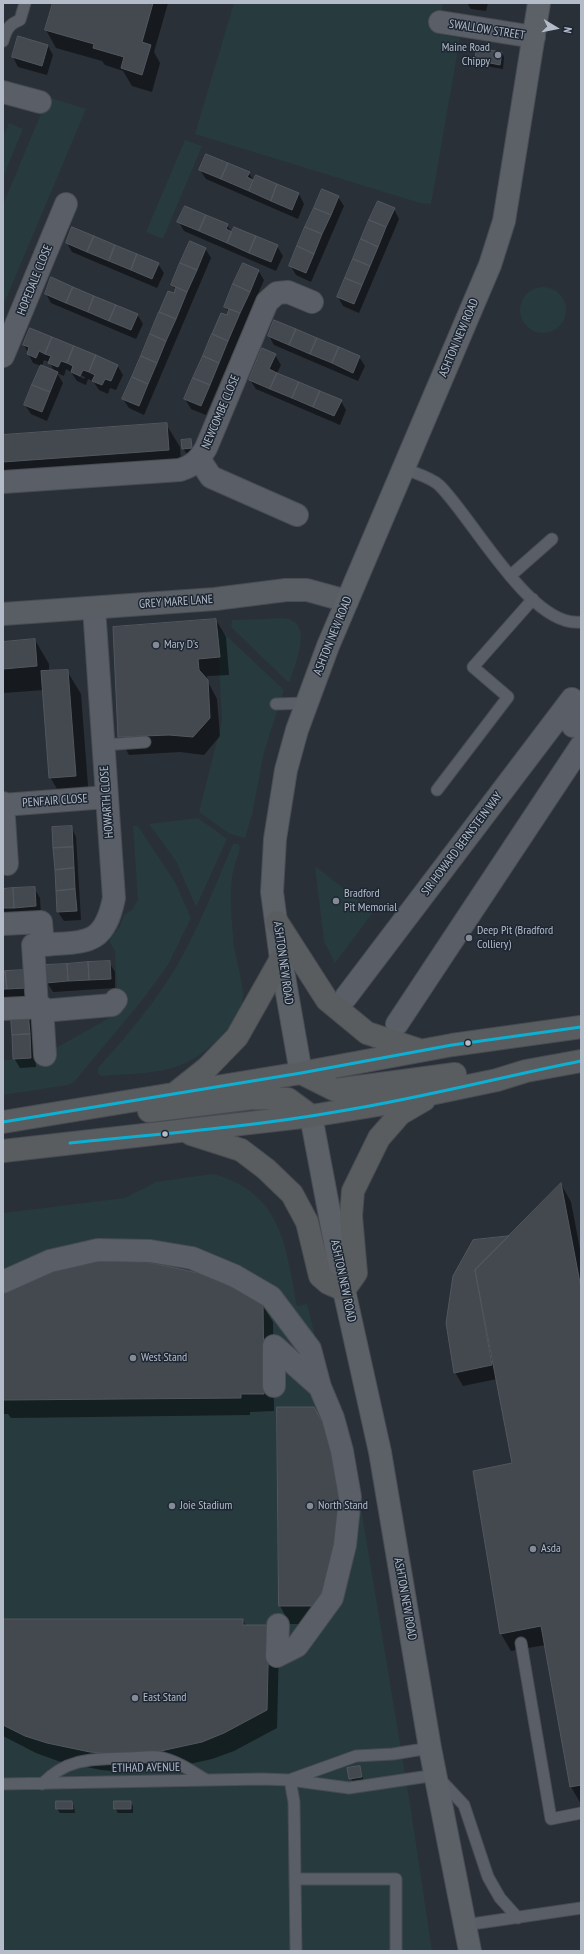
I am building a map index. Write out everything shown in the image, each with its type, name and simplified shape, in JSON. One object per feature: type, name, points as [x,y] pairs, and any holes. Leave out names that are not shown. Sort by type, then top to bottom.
[{"type":"highway","points":[[277,922],[328,1000],[368,1033],[421,1050]]},
{"type":"highway","points":[[177,1092],[207,1068],[237,1037],[281,958]]},
{"type":"highway","points":[[3,1122],[177,1092],[300,1073],[421,1050],[581,1027]]},
{"type":"highway","points":[[3,1151],[311,1116],[378,1105],[496,1080],[526,1071],[581,1061]]},
{"type":"highway","points":[[300,1073],[335,1090],[484,1070],[526,1071]]},
{"type":"highway","name":"ASHTON NEW ROAD","points":[[300,1073],[311,1116]]},
{"type":"highway","points":[[180,1132],[220,1142],[241,1150],[266,1169],[292,1194],[301,1208],[307,1222],[320,1276],[328,1283],[344,1290],[356,1273],[350,1216],[353,1191],[376,1143],[400,1114],[440,1091]]},
{"type":"highway","points":[[3,1122],[69,1120],[253,1098],[288,1099],[311,1116]]},
{"type":"main road","name":"ASHTON NEW ROAD","points":[[300,1073],[272,892],[275,840],[286,770],[297,730],[347,600],[490,265],[500,232],[539,3]]},
{"type":"main road","name":"ASHTON NEW ROAD","points":[[311,1116],[344,1290],[380,1452],[430,1748],[470,1951]]},
{"type":"street","name":"SWALLOW STREET","points":[[440,22],[534,37]]},
{"type":"street","points":[[3,92],[40,102]]},
{"type":"street","name":"HOPEDALE CLOSE","points":[[3,356],[66,204]]},
{"type":"street","name":"NEWCOMBE CLOSE","points":[[3,482],[180,470],[190,467],[200,460],[206,448],[267,302],[277,293],[288,292],[306,299]]},
{"type":"street","points":[[200,460],[211,477],[297,515]]},
{"type":"street","name":"GREY MARE LANE","points":[[3,614],[215,599],[286,590],[307,590],[347,600]]},
{"type":"street","name":"HOWARTH CLOSE","points":[[43,945],[87,941],[100,933],[110,917],[114,898],[94,608]]},
{"type":"street","name":"SIR HOWARD BERNSTEIN WAY","points":[[346,997],[572,699],[581,706]]},
{"type":"street","points":[[397,1024],[581,746]]},
{"type":"street","name":"PENFAIR CLOSE","points":[[6,864],[3,804],[107,797]]},
{"type":"street","points":[[3,924],[41,922],[43,945],[33,945],[45,1055]]},
{"type":"street","points":[[3,1008],[112,1005],[116,1000]]},
{"type":"street","points":[[3,1282],[50,1262],[98,1250],[150,1251],[192,1258],[236,1276],[270,1297],[310,1349],[320,1387],[333,1418],[342,1451],[350,1497],[345,1545],[332,1598],[297,1646],[277,1656],[278,1626]]},
{"type":"street","points":[[274,1386],[274,1346],[320,1387]]},
{"type":"lane","points":[[3,41],[11,23],[20,20],[25,3]]},
{"type":"lane","points":[[403,468],[437,484],[450,497],[510,576],[533,599],[553,616],[571,623],[581,622]]},
{"type":"lane","points":[[510,576],[552,538]]},
{"type":"lane","points":[[437,790],[508,697],[473,667],[533,599]]},
{"type":"lane","points":[[276,704],[307,703]]},
{"type":"lane","points":[[104,745],[145,742]]},
{"type":"lane","points":[[521,1643],[551,1819],[581,1813]]},
{"type":"lane","name":"ETIHAD AVENUE","points":[[290,1780],[356,1756],[393,1754],[430,1748]]},
{"type":"lane","points":[[42,1784],[50,1774],[65,1765],[90,1759],[157,1757],[176,1763],[207,1780]]},
{"type":"lane","points":[[436,1775],[464,1805],[488,1877],[500,1898],[518,1918]]},
{"type":"lane","name":"ETIHAD AVENUE","points":[[3,1784],[290,1780],[349,1788],[436,1775]]},
{"type":"lane","points":[[290,1780],[294,1802],[296,1951]]},
{"type":"lane","points":[[295,1879],[396,1879],[396,1951]]},
{"type":"lane","points":[[465,1926],[581,1908]]},
{"type":"green space","points":[[234,3],[443,3],[438,34],[460,38],[431,204],[420,203],[195,134]]},
{"type":"green space","points":[[48,97],[86,109],[3,306],[3,205]]},
{"type":"green space","points":[[9,123],[23,129],[3,177],[3,137]]},
{"type":"green space","points":[[185,140],[202,146],[163,239],[146,232]]},
{"type":"green space","points":[[543,287],[556,291],[562,297],[566,310],[562,323],[556,329],[543,333],[530,329],[524,323],[520,310],[524,297],[530,291]]},
{"type":"green space","points":[[282,618],[291,620],[297,625],[300,631],[301,639],[298,657],[290,681],[288,682],[231,627],[232,620]]},
{"type":"green space","points":[[217,627],[284,690],[264,752],[252,815],[245,838],[230,834],[199,812],[222,721]]},
{"type":"green space","points":[[198,818],[227,839],[196,907],[176,861],[149,824]]},
{"type":"green space","points":[[133,826],[138,826],[175,882],[191,918],[168,965],[140,1003],[74,1082],[68,1085],[3,1095],[3,1060],[40,1057],[118,1013],[115,951],[109,941],[120,926],[124,915],[132,910],[138,900]]},
{"type":"green space","points":[[233,844],[238,844],[240,847],[232,877],[231,906],[234,946],[243,992],[241,1008],[236,1017],[230,1026],[209,1048],[195,1058],[181,1065],[152,1072],[101,1076],[98,1073],[98,1068],[139,1020],[175,969],[199,923]]},
{"type":"green space","points":[[315,866],[361,902],[352,912],[374,911],[335,963],[324,941]]},
{"type":"green space","points":[[213,1174],[236,1182],[254,1194],[267,1208],[277,1225],[284,1243],[289,1263],[297,1306],[307,1304],[315,1336],[353,1459],[410,1804],[432,1951],[3,1951],[3,1213],[125,1198],[156,1182]]},
{"type":"building","points":[[53,3],[153,3],[142,42],[151,45],[142,75],[121,68],[124,57],[93,48],[94,44],[45,30]]},
{"type":"building","points":[[18,36],[48,45],[42,66],[12,57]]},
{"type":"building","points":[[477,48],[502,52],[500,65],[475,60]]},
{"type":"building","points":[[206,154],[228,163],[221,179],[199,170]]},
{"type":"building","points":[[228,163],[250,172],[247,177],[253,180],[249,191],[221,179]]},
{"type":"building","points":[[256,175],[277,184],[271,201],[249,191]]},
{"type":"building","points":[[277,184],[299,193],[292,210],[271,201]]},
{"type":"building","points":[[322,189],[339,196],[331,215],[314,208]]},
{"type":"building","points":[[378,201],[395,208],[386,227],[369,220]]},
{"type":"building","points":[[185,206],[206,215],[199,231],[177,222]]},
{"type":"building","points":[[314,208],[331,215],[322,234],[305,227]]},
{"type":"building","points":[[206,215],[228,224],[226,229],[232,232],[227,243],[199,231]]},
{"type":"building","points":[[369,220],[386,227],[378,247],[361,239]]},
{"type":"building","points":[[72,227],[94,236],[87,252],[66,243]]},
{"type":"building","points":[[234,227],[256,236],[249,253],[227,243]]},
{"type":"building","points":[[305,227],[322,234],[314,254],[297,246]]},
{"type":"building","points":[[94,236],[115,245],[109,261],[87,252]]},
{"type":"building","points":[[256,236],[278,245],[271,262],[249,253]]},
{"type":"building","points":[[361,239],[378,247],[370,266],[353,259]]},
{"type":"building","points":[[190,241],[206,248],[197,270],[180,263]]},
{"type":"building","points":[[115,245],[137,254],[131,270],[109,261]]},
{"type":"building","points":[[297,246],[314,254],[306,273],[289,266]]},
{"type":"building","points":[[137,254],[159,263],[152,279],[131,270]]},
{"type":"building","points":[[353,259],[370,266],[362,285],[345,278]]},
{"type":"building","points":[[180,263],[197,270],[187,292],[171,285]]},
{"type":"building","points":[[243,263],[259,270],[250,292],[233,284]]},
{"type":"building","points":[[51,277],[73,287],[66,303],[45,294]]},
{"type":"building","points":[[345,278],[362,285],[354,304],[337,297]]},
{"type":"building","points":[[233,284],[250,292],[240,313],[224,307]]},
{"type":"building","points":[[73,287],[94,296],[88,312],[66,303]]},
{"type":"building","points":[[176,287],[187,292],[176,319],[159,312],[168,291],[174,293]]},
{"type":"building","points":[[94,296],[116,305],[109,321],[88,312]]},
{"type":"building","points":[[116,305],[138,314],[131,330],[109,321]]},
{"type":"building","points":[[229,309],[240,313],[228,341],[212,334],[221,313],[227,315]]},
{"type":"building","points":[[159,312],[176,319],[166,341],[150,334]]},
{"type":"building","points":[[274,320],[296,329],[289,345],[268,336]]},
{"type":"building","points":[[30,328],[52,337],[45,354],[39,351],[36,358],[27,354],[29,347],[23,345]]},
{"type":"building","points":[[296,329],[317,338],[310,354],[289,345]]},
{"type":"building","points":[[150,334],[166,341],[157,363],[141,356]]},
{"type":"building","points":[[212,334],[228,341],[219,363],[203,356]]},
{"type":"building","points":[[52,337],[74,346],[67,363],[61,361],[58,367],[48,363],[51,356],[45,354]]},
{"type":"building","points":[[317,338],[339,347],[332,363],[310,354]]},
{"type":"building","points":[[74,346],[96,355],[89,372],[83,370],[80,376],[71,372],[73,366],[67,363]]},
{"type":"building","points":[[339,347],[360,356],[353,373],[332,363]]},
{"type":"building","points":[[262,348],[276,354],[269,369],[277,373],[270,389],[249,380]]},
{"type":"building","points":[[96,355],[118,365],[111,381],[105,379],[102,385],[92,381],[95,375],[89,372]]},
{"type":"building","points":[[141,356],[157,363],[148,384],[132,377]]},
{"type":"building","points":[[203,356],[219,363],[210,385],[193,378]]},
{"type":"building","points":[[41,365],[58,372],[50,392],[32,385]]},
{"type":"building","points":[[277,373],[299,382],[292,398],[270,389]]},
{"type":"building","points":[[132,377],[148,384],[139,406],[122,399]]},
{"type":"building","points":[[193,378],[210,385],[201,406],[184,399]]},
{"type":"building","points":[[299,382],[320,391],[313,407],[292,398]]},
{"type":"building","points":[[32,385],[50,392],[42,412],[24,405]]},
{"type":"building","points":[[320,391],[342,400],[334,416],[313,407]]},
{"type":"building","points":[[167,423],[169,450],[3,462],[3,435]]},
{"type":"building","points":[[191,439],[192,448],[182,449],[181,440]]},
{"type":"building","points":[[216,619],[220,657],[198,659],[199,670],[208,680],[210,718],[193,737],[169,735],[118,737],[113,627]]},
{"type":"building","points":[[35,639],[37,666],[3,669],[3,642]]},
{"type":"building","points":[[68,670],[76,776],[49,778],[41,671]]},
{"type":"building","points":[[72,826],[73,847],[53,848],[52,827]]},
{"type":"building","points":[[73,847],[74,868],[55,870],[53,848]]},
{"type":"building","points":[[74,868],[75,889],[56,891],[55,870]]},
{"type":"building","points":[[35,887],[36,906],[14,908],[13,888]]},
{"type":"building","points":[[13,888],[14,908],[3,908],[3,889]]},
{"type":"building","points":[[75,889],[77,911],[57,912],[56,891]]},
{"type":"building","points":[[110,961],[111,979],[89,980],[88,962]]},
{"type":"building","points":[[88,962],[89,980],[68,981],[67,964]]},
{"type":"building","points":[[67,964],[68,981],[46,983],[45,965]]},
{"type":"building","points":[[26,970],[27,988],[7,989],[5,971]]},
{"type":"building","points":[[3,971],[5,971],[7,989],[3,989]]},
{"type":"building","points":[[28,1010],[30,1034],[12,1035],[10,1011]]},
{"type":"building","points":[[30,1034],[31,1058],[13,1059],[12,1035]]},
{"type":"building","name":"Asda","points":[[561,1183],[581,1288],[581,1785],[570,1787],[541,1626],[500,1634],[473,1471],[512,1463],[475,1270]]},
{"type":"building","points":[[509,1236],[475,1270],[492,1365],[454,1373],[446,1323],[453,1276],[473,1240]]},
{"type":"building","name":"West Stand","points":[[108,1260],[152,1263],[198,1273],[244,1292],[263,1303],[264,1394],[241,1394],[241,1398],[3,1400],[3,1290],[64,1266]]},
{"type":"building","name":"North Stand","points":[[277,1407],[314,1407],[326,1429],[342,1495],[334,1561],[316,1606],[279,1606]]},
{"type":"building","name":"East Stand","points":[[3,1619],[243,1619],[243,1625],[269,1625],[267,1710],[224,1733],[202,1742],[156,1752],[113,1754],[90,1752],[47,1743],[25,1736],[3,1725]]},
{"type":"building","points":[[360,1766],[362,1777],[349,1779],[347,1768]]},
{"type":"building","points":[[56,1801],[72,1801],[73,1809],[56,1809]]},
{"type":"building","points":[[114,1801],[131,1801],[131,1809],[114,1809]]},
{"type":"transit line","points":[[3,1122],[301,1073],[452,1045],[581,1027]]},
{"type":"transit line","points":[[70,1143],[206,1130],[307,1117],[401,1100],[581,1061]]},
{"type":"place","name":"Maine Road Chippy","points":[[498,55]]},
{"type":"place","name":"Mary D's","points":[[156,645]]},
{"type":"place","name":"Bradford Pit Memorial","points":[[336,901]]},
{"type":"place","name":"Deep Pit (Bradford Colliery)","points":[[469,938]]},
{"type":"place","name":"West Stand","points":[[133,1358]]},
{"type":"place","name":"Joie Stadium","points":[[172,1506]]},
{"type":"place","name":"North Stand","points":[[310,1506]]},
{"type":"place","name":"Asda","points":[[533,1549]]},
{"type":"place","name":"East Stand","points":[[135,1698]]}]
